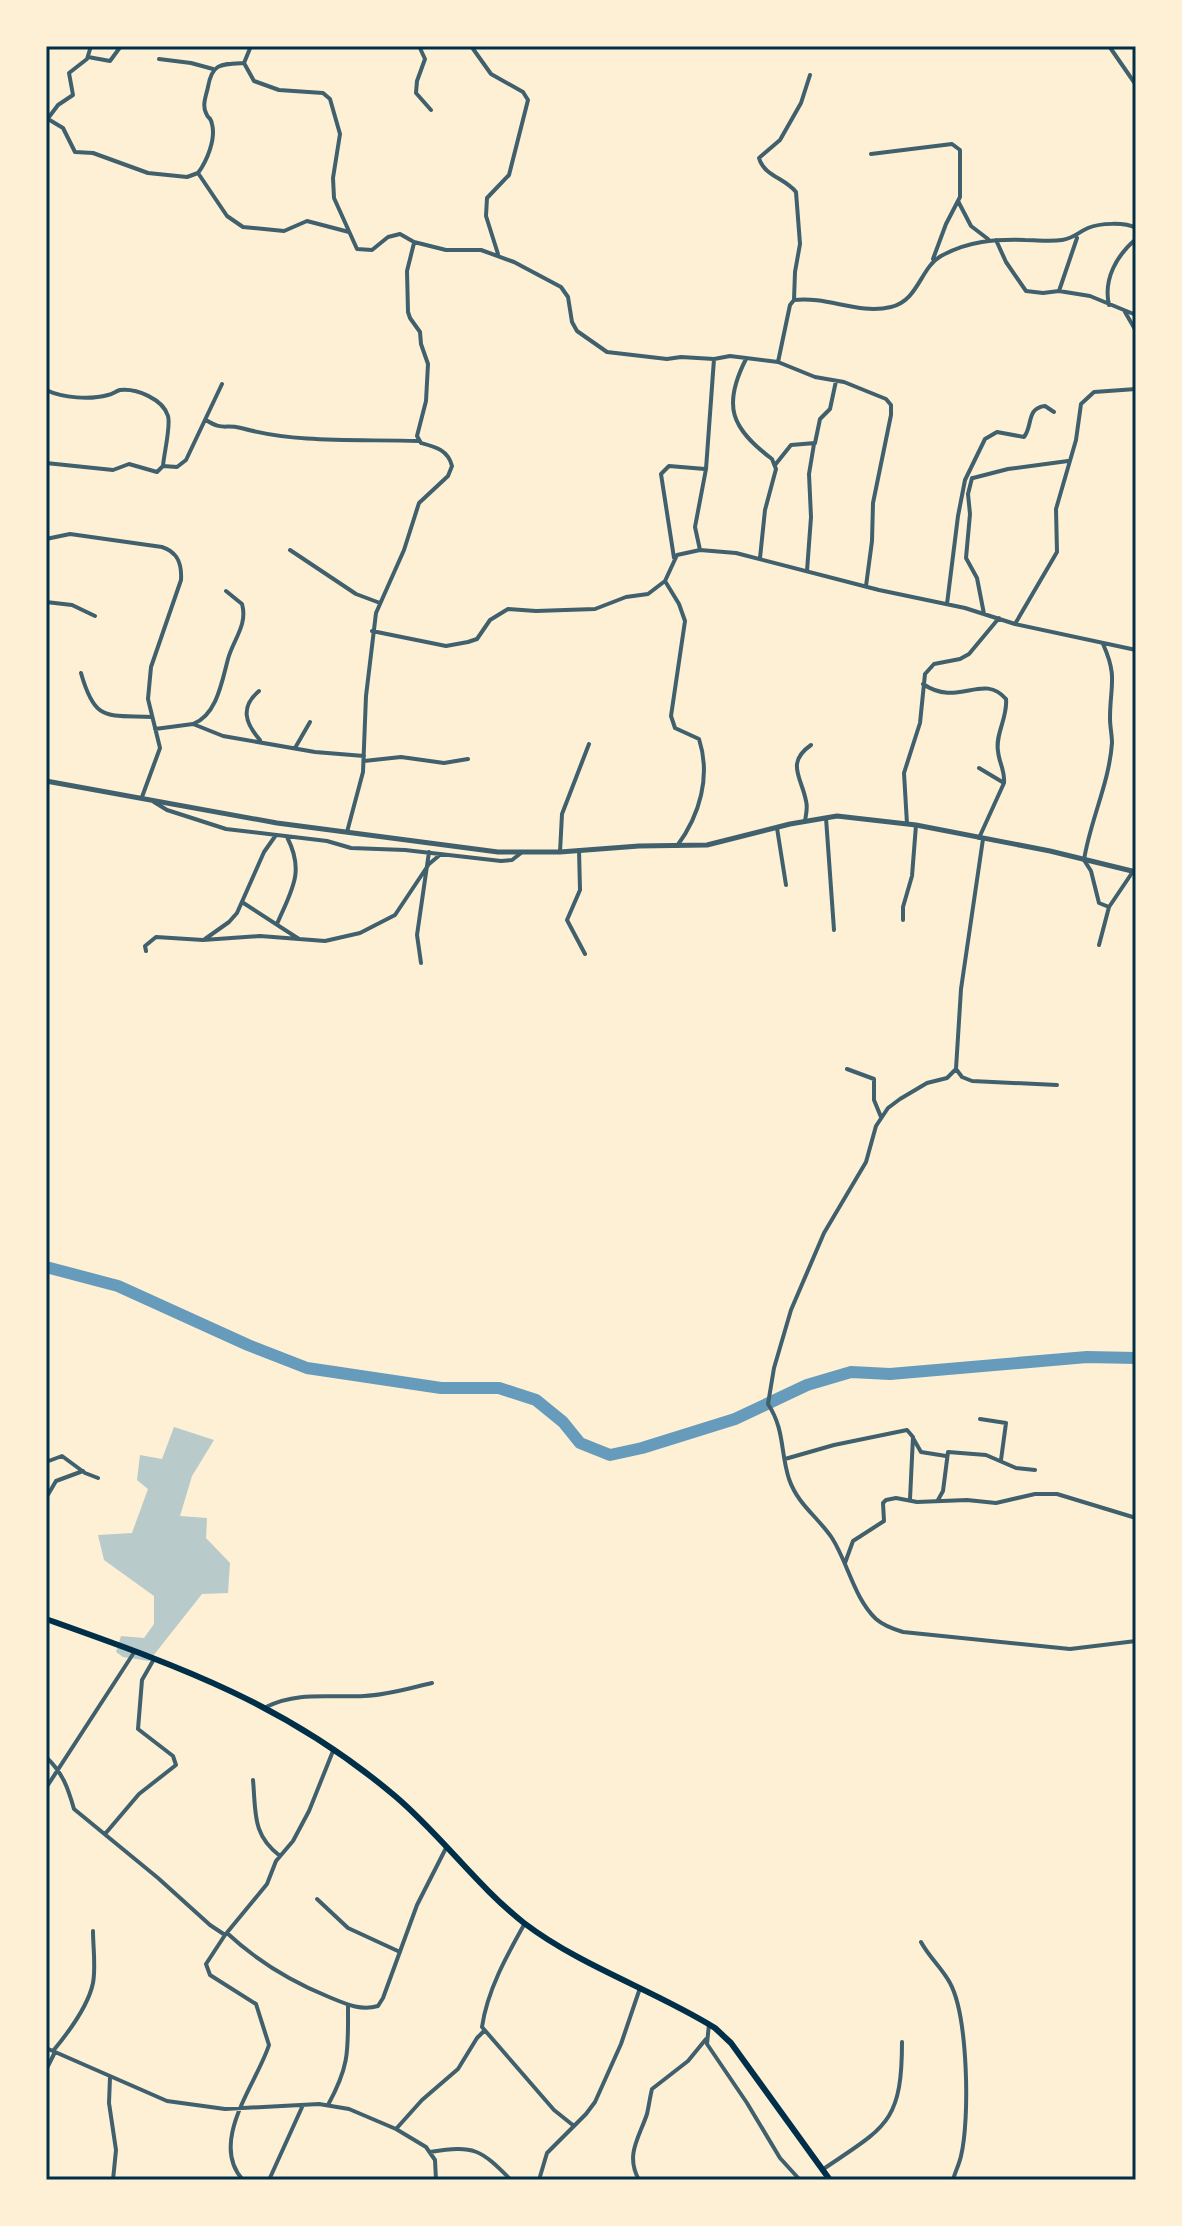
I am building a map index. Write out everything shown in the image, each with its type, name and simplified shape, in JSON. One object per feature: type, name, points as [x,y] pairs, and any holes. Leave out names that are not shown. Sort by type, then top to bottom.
[{"type":"main road","points":[[46,1619],[155,1657],[226,1687],[266,1707],[334,1749],[395,1796],[525,1923],[558,1945],[709,2024],[731,2043],[830,2180]]},
{"type":"street","points":[[91,46],[88,57],[69,73],[73,95],[58,105],[47,120],[63,128],[75,152],[93,153],[148,173],[187,177],[198,173],[211,145],[213,126],[204,107],[208,78],[213,69]]},
{"type":"street","points":[[88,57],[110,61],[121,46]]},
{"type":"street","points":[[251,46],[244,63],[250,76],[265,87],[327,95],[340,129],[333,178],[334,198],[353,245],[361,251],[372,250],[392,235],[400,234],[414,242],[446,250],[481,250],[561,287],[568,297],[574,326],[600,350],[667,359],[730,356],[778,362],[886,399],[891,405],[873,503],[866,586]]},
{"type":"street","points":[[419,46],[425,59],[415,89],[431,110]]},
{"type":"street","points":[[471,46],[491,74],[523,92],[528,100],[509,175],[487,198],[486,216],[499,256]]},
{"type":"street","points":[[1109,46],[1136,85]]},
{"type":"street","points":[[159,59],[213,69],[244,63]]},
{"type":"street","points":[[778,362],[790,305],[794,300],[800,244],[796,192],[765,170],[759,158],[780,140],[801,103],[810,75]]},
{"type":"street","points":[[794,300],[834,302],[861,310],[892,307],[915,291],[933,262],[962,189],[960,150],[955,144],[871,154]]},
{"type":"street","points":[[198,173],[227,216],[243,227],[284,231],[307,221],[349,232]]},
{"type":"street","points":[[958,201],[971,226],[993,240],[1026,291],[1059,291],[1090,296],[1136,315]]},
{"type":"street","points":[[933,262],[961,248],[993,240],[1056,241],[1077,238],[1092,226],[1135,225]]},
{"type":"street","points":[[1059,291],[1077,238]]},
{"type":"street","points":[[1109,305],[1108,287],[1113,269],[1136,239]]},
{"type":"street","points":[[414,242],[407,271],[408,312],[420,332],[429,381],[418,441]]},
{"type":"street","points":[[1125,311],[1136,331]]},
{"type":"street","points":[[700,550],[695,527],[706,469],[714,359]]},
{"type":"street","points":[[746,359],[735,383],[733,418],[752,443],[775,465]]},
{"type":"street","points":[[807,571],[811,517],[809,474],[820,419],[830,409],[836,381]]},
{"type":"street","points":[[163,466],[177,467],[186,460],[222,384]]},
{"type":"street","points":[[1015,624],[1057,552],[1056,509],[1078,433],[1078,410],[1088,396],[1102,390],[1136,389]]},
{"type":"street","points":[[46,390],[65,396],[98,397],[121,390],[148,396],[161,405],[168,415],[163,466],[157,472],[129,464],[113,470],[46,463]]},
{"type":"street","points":[[947,604],[965,480],[987,436],[1001,431],[1024,437],[1036,407],[1045,406],[1054,412]]},
{"type":"street","points":[[206,420],[218,428],[240,428],[269,436],[352,442],[418,441],[447,454],[452,466],[448,476],[419,503],[404,550],[380,603],[372,631],[362,784],[347,832]]},
{"type":"street","points":[[760,558],[765,510],[775,465],[791,445],[814,444]]},
{"type":"street","points":[[965,480],[1008,469],[1068,461]]},
{"type":"street","points":[[372,631],[446,646],[477,639],[490,620],[508,609],[595,609],[626,597],[648,594],[665,581],[674,558],[661,474],[669,466],[706,469]]},
{"type":"street","points":[[972,478],[968,494],[970,514],[966,558],[977,578],[984,614]]},
{"type":"street","points":[[46,539],[70,534],[158,547],[173,552],[178,559],[181,580],[151,667],[147,689],[159,753],[142,797]]},
{"type":"street","points":[[290,550],[356,594],[380,603]]},
{"type":"street","points":[[674,558],[684,552],[700,550],[760,558],[1015,624],[1136,650]]},
{"type":"street","points":[[665,581],[685,621],[671,716],[675,728],[699,739],[705,772],[694,819],[677,846]]},
{"type":"street","points":[[155,729],[193,724],[208,714],[224,681],[228,658],[241,630],[242,604],[226,591]]},
{"type":"street","points":[[46,602],[72,605],[95,616]]},
{"type":"street","points":[[907,824],[904,773],[917,737],[925,674],[934,664],[969,654],[999,618]]},
{"type":"street","points":[[1103,644],[1114,676],[1110,719],[1112,741],[1103,791],[1088,834],[1084,860],[1091,871],[1099,903],[1109,907]]},
{"type":"street","points":[[81,673],[90,700],[101,711],[120,717],[152,717]]},
{"type":"street","points":[[923,684],[949,694],[979,688],[994,689],[1006,699],[997,749],[1005,774],[1004,783],[981,838],[961,989],[956,1069],[962,1077],[972,1081],[1057,1085]]},
{"type":"street","points":[[259,691],[252,697],[245,714],[249,727],[261,742]]},
{"type":"street","points":[[295,748],[310,722]]},
{"type":"street","points":[[193,724],[210,733],[364,758],[401,757],[444,763],[468,759]]},
{"type":"street","points":[[560,852],[562,814],[589,744]]},
{"type":"street","points":[[805,821],[807,803],[797,769],[801,753],[811,745]]},
{"type":"street","points":[[979,768],[1004,783]]},
{"type":"street","points":[[46,781],[142,797],[217,814],[521,853],[728,842],[826,818],[862,817],[916,825],[1135,870],[1109,907],[1099,945]]},
{"type":"street","points":[[153,800],[167,810],[226,829],[327,841],[351,848],[429,852],[501,861],[512,860],[521,853]]},
{"type":"street","points":[[826,818],[834,930]]},
{"type":"street","points":[[903,920],[903,907],[912,876],[916,825]]},
{"type":"street","points":[[777,828],[786,885]]},
{"type":"street","points":[[203,940],[229,922],[242,902],[264,852],[276,835]]},
{"type":"street","points":[[277,924],[297,868],[296,853],[287,837]]},
{"type":"street","points":[[579,850],[580,890],[567,920],[585,954]]},
{"type":"street","points":[[421,963],[417,935],[429,852]]},
{"type":"street","points":[[146,951],[145,946],[156,937],[203,940],[260,936],[301,941],[340,938],[388,921],[429,864],[441,854]]},
{"type":"street","points":[[242,902],[301,941]]},
{"type":"street","points":[[847,1069],[874,1079],[874,1100],[881,1117]]},
{"type":"street","points":[[956,1069],[947,1078],[927,1083],[904,1096],[881,1117],[866,1162],[835,1212],[791,1310],[774,1368],[768,1404],[780,1424],[794,1491],[831,1536],[865,1605],[887,1626],[903,1632],[1070,1649],[1136,1641]]},
{"type":"street","points":[[980,1419],[1006,1423],[1001,1460]]},
{"type":"street","points":[[785,1459],[907,1430],[921,1452],[946,1456]]},
{"type":"street","points":[[910,1500],[913,1437]]},
{"type":"street","points":[[936,1502],[943,1491],[948,1452],[986,1455],[1016,1468],[1035,1470]]},
{"type":"street","points":[[46,1462],[62,1456],[98,1478]]},
{"type":"street","points":[[46,1498],[56,1481],[83,1471]]},
{"type":"street","points":[[845,1563],[853,1541],[884,1521],[884,1501],[896,1498],[996,1503],[1035,1494],[1057,1494],[1136,1518]]},
{"type":"street","points":[[46,1788],[135,1651]]},
{"type":"street","points":[[105,1834],[139,1794],[176,1765],[173,1756],[138,1729],[142,1680],[155,1657]]},
{"type":"street","points":[[266,1707],[301,1695],[383,1695],[432,1683]]},
{"type":"street","points":[[243,2180],[235,2170],[230,2155],[240,2109],[269,2045],[256,2004],[249,1997],[224,1985],[207,1970],[208,1957],[267,1884],[280,1856],[293,1841],[309,1811],[334,1749]]},
{"type":"street","points":[[46,1757],[60,1770],[74,1809],[210,1925],[226,1934],[263,1965],[303,1987],[348,2006],[374,2008],[381,2004],[417,1905],[447,1846]]},
{"type":"street","points":[[253,1780],[258,1829],[268,1847],[280,1856]]},
{"type":"street","points":[[317,1899],[348,1928],[400,1952]]},
{"type":"street","points":[[525,1923],[508,1954],[488,2004],[484,2031],[554,2110],[574,2126]]},
{"type":"street","points":[[46,2070],[91,1991],[93,1931]]},
{"type":"street","points":[[921,1942],[951,1985],[964,2042],[964,2136],[961,2158],[953,2180]]},
{"type":"street","points":[[539,2180],[547,2153],[595,2102],[621,2044],[640,1988]]},
{"type":"street","points":[[328,2105],[339,2085],[349,2050],[348,2006]]},
{"type":"street","points":[[639,2180],[631,2165],[631,2155],[648,2111],[652,2089],[688,2061],[706,2039],[709,2024]]},
{"type":"street","points":[[396,2129],[422,2100],[458,2069],[484,2031]]},
{"type":"street","points":[[706,2039],[780,2158],[800,2180]]},
{"type":"street","points":[[822,2170],[868,2139],[891,2116],[897,2100],[902,2042]]},
{"type":"street","points":[[46,2048],[167,2101],[240,2109],[303,2105],[349,2109],[396,2129],[430,2152],[435,2160],[436,2180]]},
{"type":"street","points":[[110,2077],[109,2103],[116,2150],[113,2180]]},
{"type":"street","points":[[269,2180],[303,2105]]},
{"type":"street","points":[[430,2152],[462,2149],[481,2152],[511,2180]]},
{"type":"shaded area","points":[[174,1427],[214,1440],[192,1476],[180,1516],[207,1518],[206,1538],[230,1563],[228,1593],[202,1594],[149,1661],[123,1657],[116,1652],[121,1636],[144,1638],[154,1624],[154,1596],[104,1560],[98,1535],[132,1533],[148,1489],[137,1480],[140,1455],[162,1459]]},
{"type":"waterway","points":[[46,1267],[118,1286],[307,1368],[441,1388],[499,1388],[536,1400],[563,1422],[580,1443],[610,1455],[735,1419],[807,1385],[851,1372],[890,1374],[1087,1357],[1136,1358]]}]
